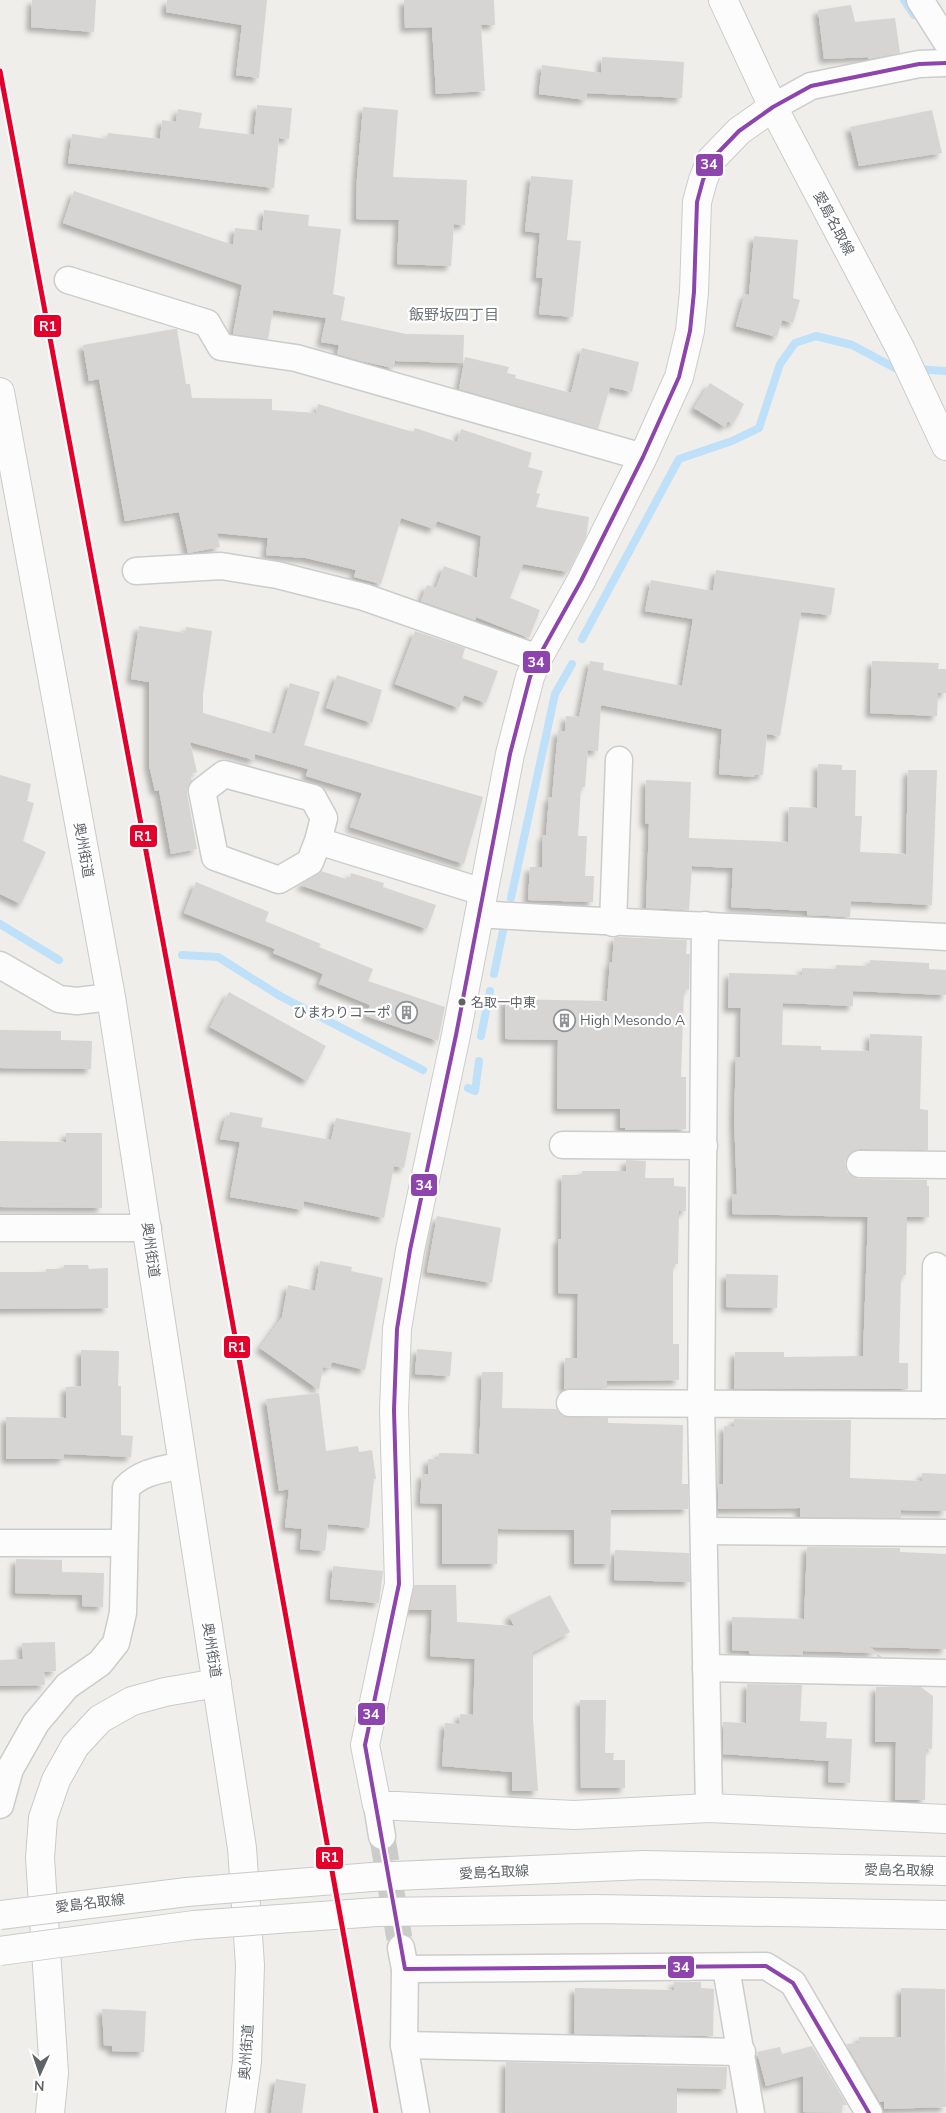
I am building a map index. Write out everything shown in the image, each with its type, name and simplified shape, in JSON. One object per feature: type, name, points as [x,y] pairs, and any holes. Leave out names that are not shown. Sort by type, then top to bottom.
[{"type":"main road","name":"愛島名取線","points":[[723,0],[773,107],[900,348],[946,446]]},
{"type":"main road","points":[[773,107],[739,131],[711,160],[702,180],[697,202],[694,292],[690,331],[679,377],[643,457],[581,580],[538,658],[530,677],[510,754],[456,1035],[410,1250],[397,1329],[394,1410],[399,1584],[365,1745],[377,1805],[574,1815],[709,1808],[946,1819]]},
{"type":"main road","name":"奥州街道","points":[[0,392],[111,997],[242,1848],[250,1965],[246,2062],[240,2113]]},
{"type":"main road","name":"愛島名取線","points":[[50,2113],[54,2073],[40,1858],[43,1818],[56,1780],[75,1746],[100,1719],[132,1701],[165,1692],[217,1683]]},
{"type":"main road","name":"愛島名取線","points":[[0,1915],[187,1892],[372,1877],[643,1865],[946,1871]]},
{"type":"main road","points":[[0,1951],[194,1925],[377,1912],[595,1909],[946,1915]]},
{"type":"street","points":[[920,0],[946,41]]},
{"type":"street","points":[[773,107],[811,86],[919,64],[946,62]]},
{"type":"street","points":[[68,280],[207,323],[221,347],[296,358],[643,457]]},
{"type":"street","points":[[136,571],[221,566],[277,574],[364,597],[538,658]]},
{"type":"street","points":[[613,923],[619,760]]},
{"type":"street","points":[[224,774],[313,798],[324,818],[318,841],[310,862],[279,880],[215,857],[202,791],[224,774]]},
{"type":"street","points":[[318,841],[481,903],[613,923],[705,925],[946,937]]},
{"type":"street","points":[[705,925],[701,1404],[709,1808]]},
{"type":"street","points":[[0,965],[59,1000],[77,1001],[111,997]]},
{"type":"street","points":[[563,1146],[704,1146]]},
{"type":"street","points":[[860,1164],[946,1165]]},
{"type":"street","points":[[0,1228],[148,1228]]},
{"type":"street","points":[[570,1404],[941,1405],[936,1266]]},
{"type":"street","points":[[0,1805],[10,1768],[36,1723],[67,1686],[100,1663],[116,1643],[123,1613],[123,1543],[126,1488],[136,1478],[150,1472],[182,1465]]},
{"type":"street","points":[[704,1531],[946,1533]]},
{"type":"street","points":[[0,1542],[123,1543]]},
{"type":"street","points":[[706,1668],[946,1673]]},
{"type":"street","points":[[377,1805],[382,1836]]},
{"type":"street","points":[[416,2113],[404,2045],[403,1958],[726,1968],[766,1966],[792,1983],[869,2113]]},
{"type":"street","points":[[726,1968],[751,2113]]},
{"type":"street","points":[[404,2045],[742,2052]]},
{"type":"building","points":[[32,0],[96,0],[94,32],[31,27]]},
{"type":"building","points":[[167,0],[267,0],[259,78],[236,75],[242,25],[166,12]]},
{"type":"building","points":[[404,0],[494,0],[495,25],[481,25],[485,91],[436,94],[432,27],[405,28]]},
{"type":"building","points":[[851,5],[855,22],[895,18],[900,53],[868,59],[868,57],[824,59],[818,10]]},
{"type":"building","points":[[602,57],[684,62],[682,98],[587,93],[586,100],[539,94],[542,65],[601,73]]},
{"type":"building","points":[[257,105],[292,108],[289,139],[279,138],[274,188],[68,163],[72,134],[107,139],[108,133],[160,139],[162,120],[176,122],[178,109],[202,113],[199,128],[254,135]]},
{"type":"building","points":[[363,107],[398,110],[393,177],[467,180],[465,225],[454,224],[451,266],[397,264],[399,220],[356,219],[357,178]]},
{"type":"building","points":[[932,110],[942,153],[859,166],[850,127]]},
{"type":"building","points":[[531,176],[573,180],[567,240],[581,241],[573,317],[539,314],[543,278],[536,278],[540,233],[525,231]]},
{"type":"building","points":[[74,191],[233,245],[235,228],[262,231],[264,210],[309,215],[308,226],[341,229],[333,294],[345,297],[341,320],[406,334],[464,335],[463,363],[395,361],[393,368],[361,361],[337,354],[339,345],[321,342],[326,318],[273,310],[268,339],[233,334],[242,285],[63,223]]},
{"type":"building","points":[[754,236],[798,240],[793,298],[800,300],[793,323],[782,320],[777,337],[736,326],[745,294],[749,295]]},
{"type":"building","points":[[177,329],[186,384],[190,384],[192,398],[272,399],[272,410],[316,413],[318,404],[413,432],[415,428],[457,442],[461,429],[532,453],[528,467],[543,471],[536,493],[540,494],[536,507],[589,517],[586,537],[568,572],[523,564],[510,598],[540,610],[529,638],[476,617],[475,620],[421,601],[427,585],[436,588],[444,566],[477,578],[481,536],[437,521],[434,529],[401,518],[381,584],[354,577],[356,570],[306,558],[266,555],[268,538],[217,533],[220,547],[188,553],[179,512],[125,521],[99,379],[89,381],[83,345]]},
{"type":"building","points":[[582,348],[639,362],[632,392],[610,387],[598,429],[459,389],[465,357],[509,367],[507,373],[516,375],[515,378],[571,393]]},
{"type":"building","points":[[710,383],[744,404],[733,424],[728,421],[725,427],[694,408]]},
{"type":"building","points":[[716,570],[835,588],[831,615],[801,612],[780,736],[767,734],[763,775],[755,775],[754,777],[719,774],[722,729],[601,705],[598,751],[588,750],[585,787],[581,787],[578,836],[587,836],[585,876],[594,876],[593,902],[528,900],[530,867],[542,867],[543,835],[546,835],[549,797],[552,797],[558,731],[565,731],[566,716],[579,717],[590,661],[604,663],[603,670],[682,686],[693,619],[645,611],[651,580],[713,591]]},
{"type":"building","points":[[139,626],[185,633],[186,627],[212,631],[203,694],[203,713],[275,734],[290,683],[320,692],[304,745],[483,797],[464,864],[350,827],[362,793],[306,776],[308,769],[255,754],[254,760],[190,742],[197,772],[190,774],[192,781],[188,786],[187,793],[197,849],[171,854],[159,790],[155,791],[149,765],[149,682],[131,679]]},
{"type":"building","points":[[415,631],[465,648],[462,658],[498,671],[486,703],[464,695],[459,708],[395,684]]},
{"type":"building","points":[[872,661],[939,663],[938,669],[946,669],[946,693],[938,693],[937,716],[870,713]]},
{"type":"building","points":[[337,675],[382,690],[372,723],[326,708]]},
{"type":"building","points":[[818,764],[842,765],[842,770],[856,770],[855,816],[862,816],[860,852],[906,854],[908,770],[937,770],[932,905],[851,901],[850,917],[807,915],[807,911],[731,907],[733,868],[692,866],[689,910],[646,908],[649,824],[645,823],[646,780],[691,782],[689,838],[788,842],[789,807],[817,808]]},
{"type":"building","points":[[0,775],[31,784],[27,801],[34,803],[23,841],[46,852],[21,904],[0,894]]},
{"type":"building","points":[[321,871],[349,880],[351,873],[384,883],[383,887],[436,905],[427,929],[300,885]]},
{"type":"building","points":[[196,882],[269,912],[265,921],[321,944],[319,947],[373,969],[368,981],[445,1007],[438,1041],[366,1016],[370,1005],[319,984],[323,974],[273,953],[275,949],[184,913]]},
{"type":"building","points":[[614,938],[687,940],[686,954],[690,954],[689,990],[684,989],[681,1077],[686,1077],[686,1129],[625,1130],[625,1128],[620,1128],[620,1109],[557,1109],[558,1040],[505,1039],[505,999],[607,1001]]},
{"type":"building","points":[[870,960],[929,963],[929,969],[946,970],[946,995],[853,991],[853,1006],[783,1003],[782,1045],[821,1046],[821,1050],[869,1051],[870,1034],[922,1036],[920,1109],[928,1110],[928,1150],[860,1149],[853,1151],[847,1156],[845,1163],[847,1172],[859,1179],[927,1180],[927,1186],[929,1186],[929,1217],[907,1217],[906,1275],[901,1275],[899,1363],[908,1363],[908,1389],[734,1389],[735,1352],[784,1352],[784,1357],[863,1356],[868,1217],[732,1214],[732,1194],[737,1194],[734,1118],[736,1057],[740,1057],[741,1008],[728,1008],[729,973],[802,975],[802,968],[836,969],[836,965],[869,966]]},
{"type":"building","points":[[229,992],[326,1046],[307,1081],[210,1027]]},
{"type":"building","points":[[0,1030],[61,1031],[61,1040],[92,1041],[91,1069],[0,1068]]},
{"type":"building","points":[[230,1112],[263,1118],[261,1127],[331,1140],[336,1118],[411,1133],[404,1168],[394,1166],[384,1218],[304,1201],[303,1210],[230,1197],[240,1142],[220,1139],[226,1116],[229,1116]]},
{"type":"building","points":[[66,1133],[102,1133],[102,1208],[0,1207],[0,1141],[66,1142]]},
{"type":"building","points":[[626,1160],[646,1161],[645,1178],[674,1178],[674,1186],[686,1187],[686,1211],[679,1211],[678,1264],[673,1264],[673,1344],[679,1344],[679,1380],[607,1381],[607,1388],[564,1389],[565,1358],[577,1358],[578,1294],[558,1293],[558,1239],[561,1239],[562,1175],[582,1175],[582,1171],[626,1171]]},
{"type":"building","points":[[437,1216],[501,1228],[492,1283],[427,1272]]},
{"type":"building","points":[[320,1261],[352,1267],[351,1271],[383,1278],[365,1370],[332,1362],[330,1368],[323,1367],[319,1390],[260,1348],[282,1317],[288,1285],[315,1291]]},
{"type":"building","points":[[64,1265],[88,1265],[89,1269],[108,1268],[108,1308],[0,1309],[0,1272],[46,1272],[46,1269],[63,1269]]},
{"type":"building","points":[[726,1274],[778,1275],[777,1308],[726,1307]]},
{"type":"building","points":[[417,1349],[452,1352],[450,1376],[415,1374]]},
{"type":"building","points":[[81,1350],[119,1351],[118,1386],[121,1386],[121,1435],[133,1436],[131,1457],[64,1454],[64,1459],[6,1459],[6,1417],[66,1418],[66,1387],[81,1386]]},
{"type":"building","points":[[482,1372],[503,1372],[502,1408],[556,1409],[563,1416],[608,1418],[608,1423],[683,1425],[682,1484],[688,1484],[688,1509],[611,1510],[610,1564],[574,1564],[574,1530],[498,1529],[497,1564],[442,1564],[442,1504],[420,1503],[422,1474],[428,1474],[428,1459],[438,1460],[439,1453],[479,1454]]},
{"type":"building","points":[[319,1393],[326,1451],[358,1446],[359,1452],[372,1450],[376,1479],[374,1479],[369,1528],[328,1524],[325,1551],[300,1549],[302,1529],[285,1527],[289,1489],[279,1491],[266,1399]]},
{"type":"building","points":[[734,1419],[851,1420],[850,1478],[922,1481],[922,1473],[946,1474],[946,1511],[901,1510],[901,1518],[800,1517],[800,1508],[718,1509],[718,1484],[723,1484],[724,1426],[734,1427]]},
{"type":"building","points":[[807,1547],[900,1548],[900,1552],[946,1554],[946,1649],[870,1647],[882,1657],[877,1657],[877,1653],[803,1651],[803,1655],[749,1654],[749,1651],[732,1650],[732,1617],[804,1619]]},
{"type":"building","points":[[615,1550],[689,1553],[690,1582],[614,1580]]},
{"type":"building","points":[[16,1559],[62,1560],[62,1572],[104,1573],[103,1607],[82,1606],[82,1595],[15,1593]]},
{"type":"building","points":[[333,1566],[383,1571],[379,1603],[330,1599]]},
{"type":"building","points":[[414,1585],[456,1585],[457,1622],[514,1626],[509,1616],[550,1595],[570,1632],[533,1652],[533,1719],[538,1791],[512,1791],[512,1772],[442,1766],[445,1723],[459,1724],[460,1714],[473,1715],[475,1659],[430,1656],[432,1610],[409,1610]]},
{"type":"building","points":[[55,1642],[56,1671],[44,1672],[45,1685],[0,1686],[0,1660],[23,1659],[22,1643]]},
{"type":"building","points":[[747,1684],[802,1685],[800,1721],[827,1722],[826,1738],[852,1739],[850,1783],[828,1782],[829,1761],[723,1754],[723,1722],[746,1723]]},
{"type":"building","points":[[876,1687],[921,1687],[933,1696],[932,1749],[926,1748],[925,1800],[895,1800],[896,1742],[875,1742]]},
{"type":"building","points":[[580,1700],[606,1700],[605,1753],[614,1753],[613,1760],[625,1760],[625,1788],[581,1788]]},
{"type":"building","points":[[674,1982],[701,1982],[701,1988],[714,1989],[713,2036],[574,2034],[575,1988],[674,1990]]},
{"type":"building","points":[[901,1988],[945,1989],[946,2107],[884,2109],[884,2101],[880,2102],[846,2044],[859,2043],[859,2037],[901,2037]]},
{"type":"building","points":[[102,2009],[146,2011],[144,2052],[112,2051],[112,2046],[104,2045]]},
{"type":"building","points":[[812,2046],[847,2105],[842,2105],[842,2113],[803,2112],[803,2076],[766,2086],[757,2052],[780,2047],[782,2054]]},
{"type":"building","points":[[506,2062],[727,2067],[726,2089],[677,2088],[677,2113],[505,2113]]},
{"type":"building","points":[[276,2079],[306,2084],[302,2113],[271,2113]]},
{"type":"waterway","points":[[904,0],[914,15]]},
{"type":"waterway","points":[[582,639],[679,459],[732,441],[759,428],[780,364],[795,343],[816,336],[852,345],[895,368],[904,368]]},
{"type":"waterway","points":[[915,369],[946,371]]},
{"type":"waterway","points":[[511,898],[555,694],[572,664]]},
{"type":"waterway","points":[[0,924],[59,960]]},
{"type":"waterway","points":[[494,974],[503,931]]},
{"type":"waterway","points":[[182,955],[218,957],[280,996],[423,1070]]},
{"type":"waterway","points":[[481,1036],[490,991]]},
{"type":"waterway","points":[[468,1088],[475,1091],[479,1061]]},
{"type":"tunnel","points":[[382,1836],[401,1948]]},
{"type":"transit line","name":"34","points":[[869,2113],[793,1983],[766,1966],[405,1969],[365,1745],[399,1584],[394,1410],[397,1329],[410,1250],[456,1035],[510,754],[530,677],[538,658],[581,581],[643,457],[679,377],[690,331],[694,292],[697,202],[711,160],[739,131],[773,107],[811,86],[919,64],[946,63]]},
{"type":"transit line","name":"R1","points":[[0,71],[175,1006],[376,2113]]},
{"type":"place","name":"名取一中東","points":[[462,1002]]},
{"type":"place","name":"ひまわりコーポ","points":[[407,1012]]},
{"type":"place","name":"High Mesondo A","points":[[564,1020]]},
{"type":"district","name":"飯野坂四丁目","points":[[454,315]]}]
